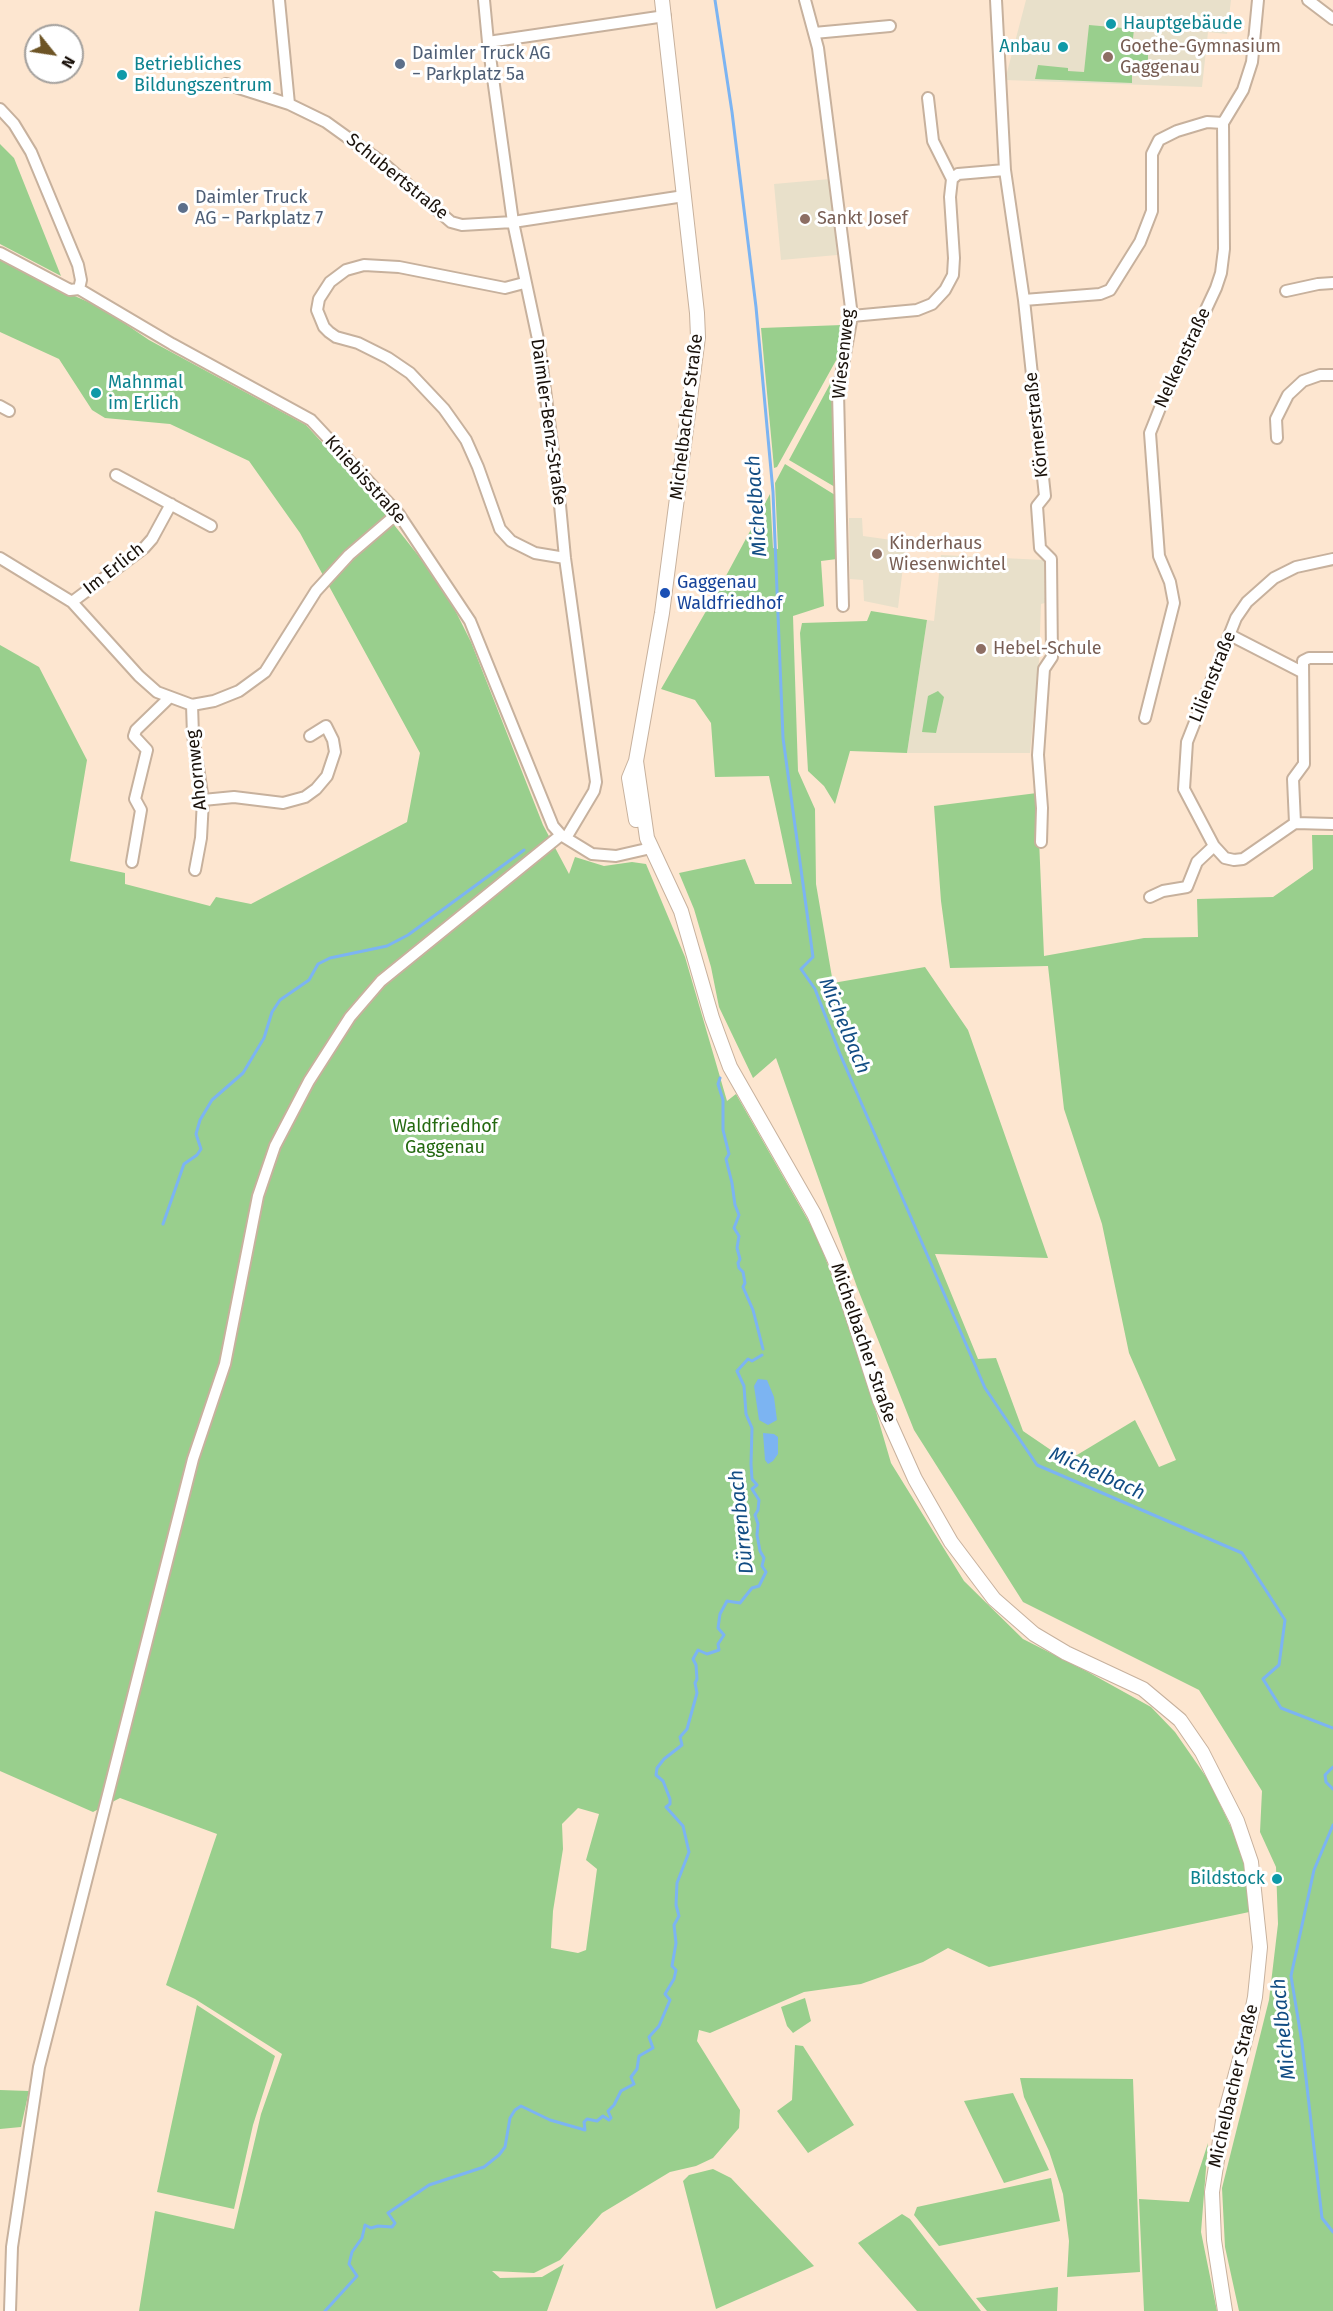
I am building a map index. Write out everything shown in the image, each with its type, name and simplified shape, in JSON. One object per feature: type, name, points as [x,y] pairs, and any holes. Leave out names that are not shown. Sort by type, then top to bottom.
[{"type":"main road","name":"Michelbacher Straße","points":[[662,0],[697,313],[696,363],[665,593],[636,761],[629,778],[631,802],[638,829],[649,843],[681,911],[712,1018],[730,1067],[814,1214],[835,1260],[880,1401],[915,1479],[951,1542],[994,1599],[1034,1634],[1066,1653],[1143,1689],[1180,1720],[1202,1752],[1237,1821],[1251,1862],[1260,1947],[1255,1998],[1223,2121],[1212,2192],[1214,2240],[1225,2311]]},
{"type":"street","points":[[279,0],[289,104]]},
{"type":"street","name":"Daimler-Benz-Straße","points":[[484,0],[513,222],[524,283],[540,344],[565,558],[596,782],[594,791],[563,836]]},
{"type":"street","name":"Wiesenweg","points":[[805,0],[821,69],[852,316],[838,392],[843,606]]},
{"type":"street","name":"Körnerstraße","points":[[996,0],[996,45],[1005,170],[1024,300],[1045,496],[1037,506],[1040,548],[1051,559],[1052,657],[1044,669],[1038,755],[1042,808],[1041,842]]},
{"type":"street","points":[[1024,300],[1100,294],[1110,290],[1140,242],[1152,211],[1152,154],[1159,140],[1177,131],[1207,122],[1222,123],[1243,90],[1252,62],[1258,0]]},
{"type":"street","points":[[1308,0],[1333,20]]},
{"type":"street","points":[[488,42],[665,16]]},
{"type":"street","points":[[814,33],[890,26]]},
{"type":"street","name":"Schubertstraße","points":[[226,84],[289,104],[326,122],[383,163],[451,222],[462,225],[513,222],[684,196]]},
{"type":"street","points":[[852,316],[917,310],[932,304],[945,290],[952,275],[954,258],[952,179],[933,141],[928,98]]},
{"type":"street","points":[[0,109],[14,124],[31,152],[78,265],[81,280],[79,289]]},
{"type":"street","name":"Nelkenstraße","points":[[1145,718],[1174,603],[1170,582],[1159,556],[1150,433],[1221,273],[1224,249],[1222,123]]},
{"type":"street","points":[[952,179],[958,174],[1005,170]]},
{"type":"street","name":"Kniebisstraße","points":[[0,253],[70,290],[79,289],[172,344],[311,420],[398,513],[470,621],[553,826],[582,849],[602,856],[616,856],[649,843]]},
{"type":"street","points":[[524,283],[505,288],[399,267],[364,265],[346,270],[330,282],[319,299],[317,310],[324,327],[329,332],[388,358],[410,373],[444,409],[466,440],[500,529],[511,541],[535,553],[565,558]]},
{"type":"street","points":[[1286,291],[1333,283]]},
{"type":"street","points":[[1277,438],[1276,419],[1288,395],[1304,381],[1320,375],[1333,375]]},
{"type":"street","points":[[116,475],[211,526]]},
{"type":"street","name":"Im Erlich","points":[[72,602],[144,548],[152,539],[171,504]]},
{"type":"street","points":[[0,558],[72,602],[157,692],[192,705],[214,701],[239,691],[265,672],[315,591],[358,547],[398,513]]},
{"type":"street","name":"Lilienstraße","points":[[1214,846],[1184,789],[1187,742],[1236,618],[1248,602],[1274,578],[1296,567],[1333,559]]},
{"type":"street","points":[[1230,635],[1302,672]]},
{"type":"street","points":[[1294,824],[1293,779],[1304,764],[1303,661],[1309,658],[1333,658]]},
{"type":"street","points":[[132,862],[141,810],[135,799],[147,750],[134,736],[136,730],[170,697]]},
{"type":"street","name":"Ahornweg","points":[[192,705],[193,735],[203,800],[201,838],[195,870]]},
{"type":"street","points":[[203,800],[234,797],[283,803],[305,797],[316,789],[327,776],[335,752],[333,740],[326,726],[310,736]]},
{"type":"street","points":[[1150,897],[1163,891],[1188,887],[1197,862],[1214,846],[1225,858],[1243,859],[1294,824],[1333,824]]},
{"type":"street","points":[[10,2311],[12,2247],[39,2067],[193,1459],[225,1364],[258,1196],[275,1146],[309,1081],[334,1041],[350,1017],[381,981],[563,836]]},
{"type":"shaded area","name":"Goethe-Gymnasium Gaggenau","points":[[1026,0],[1231,0],[1227,34],[1208,32],[1202,87],[1005,80]]},
{"type":"shaded area","name":"Sankt Josef","points":[[830,179],[837,255],[781,260],[774,184]]},
{"type":"shaded area","name":"Kinderhaus Wiesenwichtel","points":[[849,518],[862,518],[863,536],[906,542],[898,608],[864,601],[863,580],[850,579]]},
{"type":"shaded area","name":"Hebel-Schule","points":[[941,555],[1044,560],[1045,603],[1041,604],[1039,661],[1030,753],[907,753],[927,620],[934,621]]},
{"type":"green space","points":[[1089,25],[1134,29],[1132,48],[1148,49],[1148,67],[1132,66],[1132,83],[1035,79],[1038,65],[1084,72]]},
{"type":"green space","points":[[0,144],[14,158],[61,276],[0,244]]},
{"type":"green space","name":"Waldfriedhof Gaggenau","points":[[0,257],[52,286],[102,308],[149,340],[306,425],[372,497],[444,588],[471,642],[543,825],[569,874],[575,857],[604,866],[632,862],[646,864],[685,957],[727,1101],[736,1094],[817,1236],[851,1326],[891,1463],[964,1581],[1023,1639],[1151,1707],[1175,1732],[1209,1781],[1240,1846],[1254,1911],[989,1967],[948,1948],[923,1962],[861,1984],[804,1992],[710,2033],[699,2030],[697,2041],[740,2110],[739,2128],[713,2158],[696,2166],[670,2172],[602,2213],[560,2260],[534,2273],[492,2271],[500,2278],[542,2277],[564,2264],[547,2311],[139,2311],[155,2211],[234,2229],[261,2114],[282,2054],[195,1999],[166,1985],[217,1834],[120,1798],[93,1812],[0,1771],[0,645],[39,667],[87,760],[70,861],[125,873],[125,884],[210,906],[216,897],[251,904],[407,822],[420,753],[300,533],[249,461],[170,424],[105,418],[92,410],[59,359],[0,332]],"holes":[[[578,1808],[599,1814],[586,1860],[597,1869],[586,1950],[578,1953],[551,1948],[553,1911],[563,1849],[562,1824]]]},
{"type":"green space","points":[[842,325],[839,355],[777,467],[774,468],[761,328]]},
{"type":"green space","points":[[830,384],[833,386],[835,487],[789,460]]},
{"type":"green space","points":[[785,464],[835,495],[837,559],[821,561],[824,606],[793,616],[798,771],[815,809],[816,884],[833,983],[925,967],[968,1030],[1048,1258],[935,1254],[978,1359],[996,1358],[1023,1431],[1067,1461],[1135,1420],[1159,1467],[1176,1460],[1129,1353],[1102,1224],[1064,1109],[1048,966],[950,968],[941,901],[934,806],[1037,793],[1044,956],[1144,938],[1198,937],[1197,899],[1273,897],[1313,869],[1312,835],[1333,835],[1333,2311],[1239,2311],[1225,2247],[1222,2188],[1269,2000],[1278,1924],[1276,1867],[1260,1832],[1262,1791],[1199,1690],[1023,1602],[914,1430],[857,1287],[776,1058],[753,1078],[719,1007],[711,967],[694,909],[679,873],[745,859],[755,884],[792,884],[769,776],[715,777],[711,723],[695,700],[661,689],[770,494],[773,548],[778,549],[775,483]]},
{"type":"green space","points":[[871,611],[927,620],[907,753],[850,751],[835,804],[824,786],[808,771],[800,633],[802,623],[867,621]]},
{"type":"green space","points":[[938,691],[944,697],[936,733],[922,732],[928,696]]},
{"type":"green space","points":[[805,1998],[811,2021],[793,2033],[787,2026],[781,2007]]},
{"type":"green space","points":[[197,2005],[275,2056],[253,2125],[234,2209],[157,2192]]},
{"type":"green space","points":[[795,2045],[803,2046],[854,2125],[808,2153],[777,2111],[792,2100]]},
{"type":"green space","points":[[1020,2078],[1133,2079],[1140,2272],[1067,2277],[1069,2241],[1063,2194],[1049,2151],[1024,2097]]},
{"type":"green space","points":[[0,2090],[29,2091],[21,2127],[0,2129]]},
{"type":"green space","points":[[1013,2093],[1049,2170],[1004,2183],[964,2101]]},
{"type":"green space","points":[[1208,2143],[1201,2232],[1217,2311],[1144,2311],[1139,2199],[1189,2202]]},
{"type":"green space","points":[[713,2169],[731,2178],[814,2266],[716,2309],[683,2181],[689,2175]]},
{"type":"green space","points":[[1051,2178],[1060,2221],[939,2246],[914,2215],[917,2207]]},
{"type":"green space","points":[[902,2214],[910,2219],[981,2311],[917,2311],[858,2243]]},
{"type":"green space","points":[[1058,2287],[1057,2311],[987,2311],[976,2298]]},
{"type":"water","points":[[758,1379],[767,1380],[774,1397],[777,1420],[768,1425],[759,1420],[754,1386]]},
{"type":"water","points":[[763,1433],[774,1434],[778,1437],[778,1454],[768,1464],[765,1460]]},
{"type":"waterway","name":"Michelbach","points":[[715,0],[732,112],[756,307],[773,492],[783,738],[813,957],[801,969],[815,989],[840,1054],[985,1388],[1037,1465],[1242,1553],[1285,1620],[1279,1665],[1263,1679],[1281,1708],[1333,1728]]},
{"type":"waterway","points":[[163,1224],[184,1164],[197,1155],[201,1149],[196,1134],[200,1120],[212,1100],[243,1073],[264,1038],[272,1012],[280,1000],[309,980],[318,964],[330,958],[387,946],[408,935],[524,850]]},
{"type":"waterway","name":"Dürrenbach","points":[[720,1078],[718,1084],[723,1100],[723,1130],[729,1154],[726,1159],[739,1215],[734,1228],[739,1236],[737,1248],[740,1259],[738,1263],[743,1272],[745,1283],[743,1287],[753,1310],[763,1349]]},
{"type":"waterway","name":"Dürrenbach","points":[[325,2311],[357,2276],[349,2264],[352,2252],[362,2238],[365,2225],[371,2228],[392,2227],[395,2223],[388,2213],[429,2185],[484,2167],[505,2147],[510,2118],[521,2106],[550,2120],[585,2130],[584,2122],[587,2119],[597,2121],[603,2116],[609,2120],[611,2118],[608,2111],[621,2091],[634,2084],[631,2077],[637,2069],[639,2056],[653,2048],[649,2037],[659,2026],[670,2000],[665,1994],[674,1979],[676,1970],[672,1966],[676,1943],[674,1925],[679,1916],[676,1905],[677,1883],[689,1852],[683,1826],[666,1807],[670,1804],[670,1799],[663,1781],[656,1775],[657,1768],[664,1759],[682,1745],[680,1737],[687,1729],[697,1693],[696,1665],[693,1659],[698,1650],[707,1654],[719,1650],[718,1644],[724,1635],[718,1628],[720,1614],[727,1601],[740,1603],[752,1588],[759,1586],[766,1572],[762,1566],[764,1558],[760,1551],[755,1515],[759,1500],[752,1489],[757,1485],[752,1479],[752,1428],[746,1414],[744,1386],[737,1371],[748,1359],[752,1361],[762,1355]]},
{"type":"waterway","name":"Michelbach","points":[[1333,1767],[1325,1775],[1326,1782],[1333,1789]]},
{"type":"waterway","name":"Michelbach","points":[[1333,1825],[1314,1870],[1291,1976],[1302,2043],[1322,2218],[1333,2232]]},
{"type":"place","name":"Hauptgebäude","points":[[1111,24]]},
{"type":"place","name":"Anbau","points":[[1063,47]]},
{"type":"place","name":"Goethe-Gymnasium Gaggenau","points":[[1108,57]]},
{"type":"place","name":"Daimler Truck AG − Parkplatz 5a","points":[[400,64]]},
{"type":"place","name":"Betriebliches Bildungszentrum","points":[[122,75]]},
{"type":"place","name":"Daimler Truck AG − Parkplatz 7","points":[[183,208]]},
{"type":"place","name":"Sankt Josef","points":[[805,219]]},
{"type":"place","name":"Mahnmal im Erlich","points":[[96,393]]},
{"type":"place","name":"Kinderhaus Wiesenwichtel","points":[[877,554]]},
{"type":"place","name":"Gaggenau Waldfriedhof","points":[[665,593]]},
{"type":"place","name":"Hebel-Schule","points":[[981,649]]},
{"type":"place","name":"Bildstock","points":[[1277,1879]]}]
